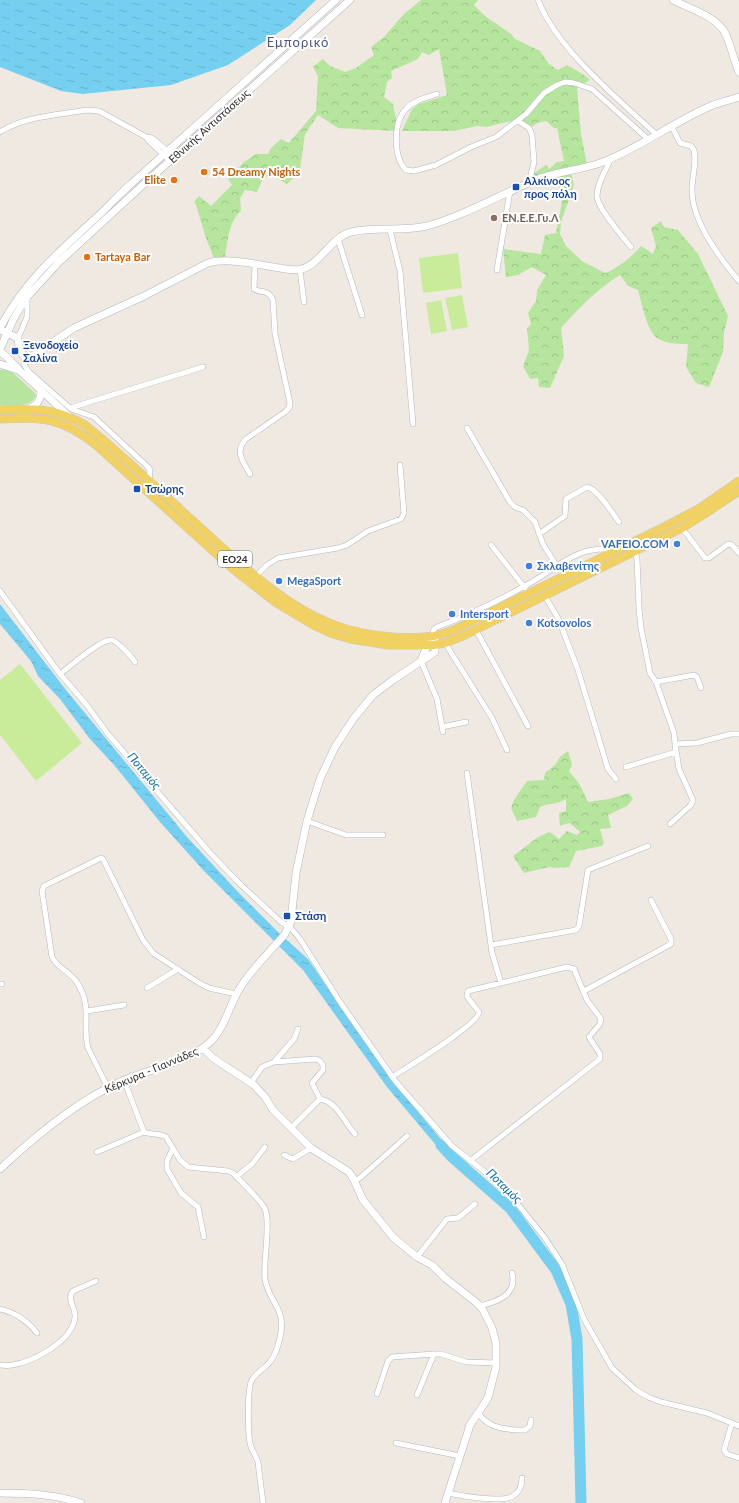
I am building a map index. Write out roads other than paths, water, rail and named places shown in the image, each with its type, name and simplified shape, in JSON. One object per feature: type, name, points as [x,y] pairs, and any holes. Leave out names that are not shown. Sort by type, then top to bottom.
[{"type":"main road","name":"Εθνικής Αντιστάσεως","points":[[0,349],[2,330],[15,301],[39,271],[123,191],[336,0]]},
{"type":"main road","name":"Εθνικής Αντιστάσεως","points":[[2,330],[27,297],[59,262],[350,0]]},
{"type":"main road","points":[[673,0],[710,18],[719,25],[726,36],[739,72]]},
{"type":"main road","points":[[2,330],[18,338],[20,351],[24,356],[32,356],[74,328],[144,296],[208,263],[215,261],[230,262],[300,270],[310,265],[338,239],[351,232],[412,229],[464,213],[541,178],[594,166],[649,140],[710,106],[739,97]]},
{"type":"main road","points":[[0,352],[70,417]]},
{"type":"main road","points":[[0,364],[20,371]]},
{"type":"main road","points":[[26,409],[36,405],[40,400],[41,390]]},
{"type":"main road","name":"ΕΟ24","points":[[0,410],[47,410],[70,417],[85,425],[238,562],[281,595],[310,614],[336,626],[379,635],[406,637],[434,636],[545,596],[682,528],[712,510],[739,491]]},
{"type":"main road","name":"ΕΟ24","points":[[0,419],[33,418],[50,420],[66,424],[81,432],[233,569],[276,602],[311,624],[333,634],[388,645],[431,645],[445,643],[472,622],[688,514],[739,481]]},
{"type":"main road","points":[[290,927],[297,862],[316,789],[324,770],[335,748],[366,702],[376,692],[421,661],[431,645],[434,636]]},
{"type":"main road","name":"Κέρκυρα - Γιαννάδες","points":[[0,1169],[48,1127],[108,1088],[124,1080],[167,1065],[209,1044],[218,1033],[236,994],[245,979],[290,927]]},
{"type":"main road","points":[[203,1048],[213,1058],[251,1083],[265,1097],[270,1107],[311,1148],[349,1172],[355,1181],[363,1200],[394,1237],[417,1257],[432,1265],[445,1278],[480,1306],[487,1317],[496,1343],[496,1363],[493,1379],[488,1398],[470,1425],[446,1503]]},
{"type":"main road","points":[[0,1494],[26,1493],[53,1496],[81,1503]]},
{"type":"street","points":[[538,0],[555,30],[574,54],[615,96],[657,135]]},
{"type":"street","points":[[437,94],[410,105],[400,118],[396,140],[402,165],[406,170],[414,171],[436,165],[471,147],[496,137],[526,114],[539,97],[550,88],[563,83],[574,83],[584,86],[599,95],[649,140]]},
{"type":"street","points":[[0,132],[10,126],[22,122],[92,110],[101,112],[146,137],[149,142],[166,153],[172,159]]},
{"type":"street","points":[[518,121],[529,128],[532,135],[534,162],[529,183]]},
{"type":"street","points":[[672,127],[680,143],[691,146],[694,150],[692,197],[701,223],[719,256],[739,281]]},
{"type":"street","points":[[611,158],[598,189],[598,201],[620,234],[631,247]]},
{"type":"street","points":[[497,270],[510,191]]},
{"type":"street","points":[[390,230],[400,271],[413,424]]},
{"type":"street","points":[[338,239],[362,315]]},
{"type":"street","points":[[250,474],[240,456],[241,445],[246,439],[285,412],[290,403],[275,334],[273,300],[265,291],[257,291],[254,289],[255,265]]},
{"type":"street","points":[[300,270],[304,302]]},
{"type":"street","points":[[18,338],[27,317],[27,297]]},
{"type":"street","points":[[24,356],[24,364],[28,371],[70,408],[99,420],[148,467],[150,470],[149,481]]},
{"type":"street","points":[[70,408],[203,367]]},
{"type":"street","points":[[467,428],[510,502],[515,507],[523,510],[532,519],[543,544],[556,565]]},
{"type":"street","points":[[256,576],[278,558],[343,546],[351,543],[368,531],[401,519],[404,513],[400,465]]},
{"type":"street","points":[[539,534],[563,518],[566,512],[566,499],[588,487],[592,488],[619,522]]},
{"type":"street","points":[[682,528],[705,558],[709,558],[728,544],[731,544],[739,554]]},
{"type":"street","points":[[491,545],[529,594]]},
{"type":"street","points":[[528,726],[472,622],[538,579],[556,565],[580,553],[593,550],[618,550]]},
{"type":"street","points":[[635,550],[637,559],[641,628],[650,673],[656,682],[668,714],[674,733],[679,769],[693,800],[691,805],[670,824]]},
{"type":"street","points":[[0,591],[60,674],[86,704],[108,734],[212,855],[261,905],[280,922],[290,927],[300,939],[340,1002],[392,1077],[452,1146],[498,1182],[545,1238],[562,1264],[584,1319],[606,1358],[620,1376],[636,1390],[648,1397],[661,1402],[707,1413],[739,1426]]},
{"type":"street","points":[[545,596],[559,620],[584,688],[608,769],[616,779]]},
{"type":"street","points":[[60,674],[100,644],[109,640],[114,641],[130,654],[135,662]]},
{"type":"street","points":[[445,643],[492,718],[507,750]]},
{"type":"street","points":[[421,661],[437,698],[442,730],[466,722]]},
{"type":"street","points":[[656,682],[694,674],[702,688]]},
{"type":"street","points":[[675,744],[697,743],[730,734],[739,734]]},
{"type":"street","points":[[626,767],[676,752]]},
{"type":"street","points":[[468,773],[491,945],[501,983]]},
{"type":"street","points":[[307,821],[346,835],[383,835]]},
{"type":"street","points":[[491,945],[576,930],[579,926],[588,870],[648,846]]},
{"type":"street","points":[[108,1088],[86,1042],[87,1011],[85,1000],[76,981],[58,965],[52,957],[42,889],[45,885],[101,858],[103,859],[146,945],[153,953],[204,986],[236,994]]},
{"type":"street","points":[[584,991],[671,944],[671,939],[651,900]]},
{"type":"street","points":[[392,1077],[461,1032],[478,1017],[479,1012],[468,998],[468,991],[569,966],[575,970],[591,1006],[601,1019],[601,1022],[589,1037],[600,1054],[600,1059],[470,1161]]},
{"type":"street","points":[[147,988],[178,969]]},
{"type":"street","points":[[87,1011],[124,1006]]},
{"type":"street","points":[[274,1062],[294,1038],[298,1029]]},
{"type":"street","points":[[251,1083],[262,1067],[274,1062],[314,1059],[320,1061],[323,1065],[323,1070],[312,1083],[320,1100]]},
{"type":"street","points":[[124,1080],[144,1132]]},
{"type":"street","points":[[291,1128],[320,1100],[326,1100],[333,1105],[348,1127],[355,1134]]},
{"type":"street","points":[[97,1152],[144,1132],[148,1134],[163,1135],[168,1139],[183,1165],[188,1167],[228,1171],[236,1177],[262,1204],[267,1213],[264,1265],[265,1279],[268,1290],[280,1311],[283,1323],[273,1360],[254,1377],[249,1387],[250,1443],[258,1462],[263,1503]]},
{"type":"street","points":[[355,1181],[407,1136]]},
{"type":"street","points":[[236,1177],[252,1164],[265,1147]]},
{"type":"street","points":[[174,1148],[167,1161],[167,1170],[181,1193],[198,1207],[204,1237]]},
{"type":"street","points":[[284,1155],[293,1159],[311,1148]]},
{"type":"street","points":[[417,1257],[447,1219],[458,1218],[475,1204]]},
{"type":"street","points":[[480,1306],[497,1301],[508,1293],[513,1281],[512,1274]]},
{"type":"street","points":[[0,1365],[12,1365],[25,1362],[46,1352],[65,1338],[75,1319],[70,1298],[71,1294],[96,1281]]},
{"type":"street","points":[[0,1309],[17,1315],[25,1320],[37,1333]]},
{"type":"street","points":[[417,1395],[434,1354]]},
{"type":"street","points":[[377,1394],[390,1358],[441,1354],[466,1362],[496,1363]]},
{"type":"street","points":[[478,1412],[484,1421],[502,1429],[525,1430],[530,1426],[531,1420]]},
{"type":"street","points":[[732,1423],[724,1450],[727,1454],[739,1458]]},
{"type":"street","points":[[396,1443],[460,1456]]},
{"type":"street","points":[[448,1493],[466,1497],[504,1499],[513,1496],[518,1492],[522,1484],[522,1478]]},
{"type":"water","points":[[0,0],[316,0],[290,25],[228,65],[171,85],[83,94],[61,91],[0,67]]},
{"type":"water","points":[[0,604],[66,690],[187,837],[238,892],[278,932],[308,959],[389,1077],[449,1149],[451,1156],[446,1157],[387,1087],[303,970],[204,871],[160,822],[115,766],[90,739],[60,699],[38,676],[31,661],[0,624]]},
{"type":"waterway","name":"Ποταμός","points":[[441,1145],[451,1156],[510,1208],[556,1270],[571,1304],[577,1339],[581,1503]]},
{"type":"place","name":"54 Dreamy Nights","points":[[204,172]]},
{"type":"place","name":"Elite","points":[[174,180]]},
{"type":"place","name":"Αλκίνοος προς πόλη","points":[[516,187]]},
{"type":"place","name":"ΕΝ.Ε.Ε.Γυ.Λ","points":[[494,218]]},
{"type":"place","name":"Tartaya Bar","points":[[87,257]]},
{"type":"place","name":"Ξενοδοχείο Σαλίνα","points":[[15,351]]},
{"type":"place","name":"Τσώρης","points":[[137,489]]},
{"type":"place","name":"VAFEIO.COM","points":[[677,544]]},
{"type":"place","name":"Σκλαβενίτης","points":[[529,566]]},
{"type":"place","name":"MegaSport","points":[[279,581]]},
{"type":"place","name":"Intersport","points":[[452,614]]},
{"type":"place","name":"Kotsovolos","points":[[529,623]]},
{"type":"place","name":"Στάση","points":[[287,916]]},
{"type":"district","name":"Εμπορικό","points":[[298,42]]}]
